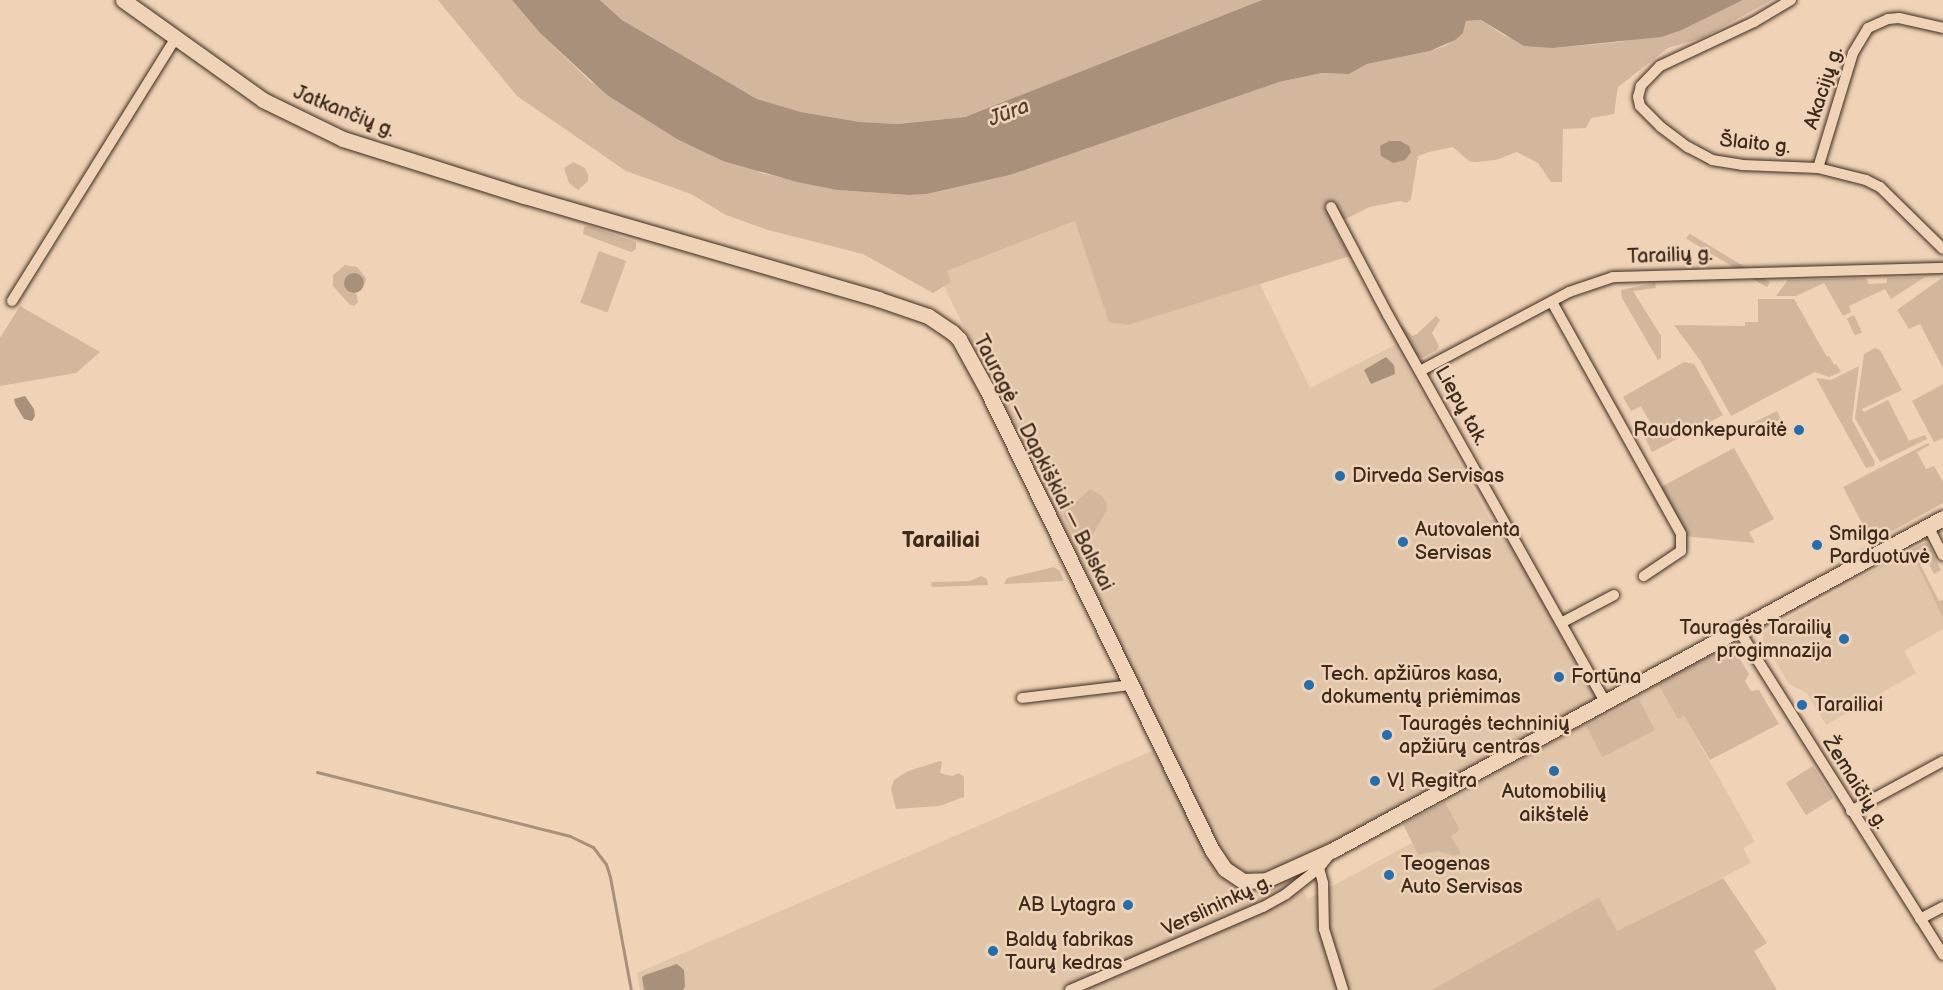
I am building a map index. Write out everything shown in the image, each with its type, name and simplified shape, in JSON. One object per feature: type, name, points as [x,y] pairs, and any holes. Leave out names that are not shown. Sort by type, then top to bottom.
[{"type":"main road","name":"Jatkančių g.","points":[[123,0],[263,100],[343,139],[576,211]]},
{"type":"main road","name":"Tauragė — Dapkiškiai — Balskai","points":[[576,211],[878,298],[928,316],[952,332],[959,339],[987,390],[1212,850],[1225,869],[1238,879],[1261,881],[1333,850]]},
{"type":"main road","points":[[1333,850],[1943,518]]},
{"type":"street","name":"Šlaito g.","points":[[1791,0],[1755,22],[1671,58],[1649,75],[1641,86],[1638,97],[1640,106],[1660,127],[1688,147],[1712,160],[1742,165],[1818,168],[1856,175],[1880,188],[1943,249]]},
{"type":"street","name":"Akacijų g.","points":[[1818,168],[1853,53],[1869,28],[1888,19],[1899,18],[1943,28]]},
{"type":"street","points":[[12,300],[175,39]]},
{"type":"street","name":"Liepų tak.","points":[[1331,207],[1605,702]]},
{"type":"street","name":"Tarailių g.","points":[[1420,371],[1595,281],[1631,274],[1943,268]]},
{"type":"street","points":[[1552,302],[1681,534],[1681,550],[1644,576]]},
{"type":"street","points":[[1928,526],[1943,555]]},
{"type":"street","points":[[1561,622],[1614,594]]},
{"type":"street","name":"Žemaičių g.","points":[[1738,629],[1943,955]]},
{"type":"street","points":[[1022,699],[1131,685]]},
{"type":"street","points":[[1851,811],[1943,761]]},
{"type":"street","name":"Verslininkų g.","points":[[1070,990],[1263,907],[1286,894],[1319,868],[1333,850]]},
{"type":"street","points":[[1319,868],[1323,883],[1324,929],[1342,990]]},
{"type":"street","points":[[1920,920],[1943,907]]},
{"type":"shaded area","points":[[438,0],[512,0],[540,33],[591,82],[761,173],[837,190],[909,195],[928,194],[1010,175],[1279,82],[1322,73],[1349,74],[1367,64],[1430,51],[1445,46],[1463,33],[1466,21],[1481,20],[1505,36],[1553,48],[1620,42],[1682,30],[1743,0],[1772,0],[1702,38],[1668,48],[1618,87],[1614,114],[1591,118],[1586,128],[1563,129],[1562,182],[1551,182],[1538,163],[1517,152],[1496,160],[1476,162],[1469,161],[1453,147],[1429,152],[1418,156],[1411,199],[1407,203],[1400,201],[1370,207],[1333,225],[1350,256],[1128,325],[1109,322],[1075,221],[947,271],[951,282],[933,293],[863,254],[768,230],[726,215],[691,194],[626,171],[517,96]]},
{"type":"shaded area","points":[[600,0],[1262,0],[965,117],[898,124],[860,122],[801,112],[757,99],[622,20]]},
{"type":"shaded area","points":[[573,162],[585,168],[588,175],[588,181],[578,190],[569,183],[564,168]]},
{"type":"shaded area","points":[[1076,221],[1128,325],[1260,284],[1310,388],[1395,345],[1490,520],[1503,517],[1602,696],[1330,843],[1270,871],[1247,873],[1232,865],[1214,839],[944,286],[951,282],[947,271]]},
{"type":"shaded area","points":[[589,226],[636,242],[636,249],[631,252],[583,234],[584,227]]},
{"type":"shaded area","points":[[1689,234],[1770,282],[1767,287],[1686,239]]},
{"type":"shaded area","points":[[599,251],[626,261],[607,313],[580,303]]},
{"type":"shaded area","points":[[345,265],[357,267],[366,278],[365,285],[360,277],[353,273],[349,292],[356,293],[358,302],[354,306],[349,304],[333,286],[333,275]]},
{"type":"shaded area","points":[[1925,277],[1891,299],[1885,289],[1849,306],[1851,312],[1843,316],[1824,283],[1796,296],[1776,296],[1788,280],[1866,278],[1869,284],[1887,283],[1887,278]]},
{"type":"shaded area","points":[[1943,277],[1943,368],[1920,324],[1909,329],[1897,310]]},
{"type":"shaded area","points":[[1655,283],[1656,288],[1633,291],[1661,336],[1661,358],[1658,360],[1622,298],[1621,290]]},
{"type":"shaded area","points":[[1758,299],[1794,299],[1827,357],[1829,356],[1841,372],[1829,377],[1815,372],[1731,416],[1700,360],[1674,325],[1745,326],[1745,322],[1758,322]]},
{"type":"shaded area","points":[[20,306],[100,352],[76,373],[0,386],[0,338]]},
{"type":"shaded area","points":[[1854,315],[1862,332],[1855,336],[1847,318]]},
{"type":"shaded area","points":[[1436,316],[1440,320],[1432,333],[1439,346],[1437,350],[1422,358],[1417,356],[1399,326],[1402,325],[1412,336]]},
{"type":"shaded area","points":[[1875,348],[1880,350],[1902,390],[1862,409],[1864,412],[1888,400],[1909,441],[1925,435],[1927,439],[1880,462],[1855,418],[1864,354]]},
{"type":"shaded area","points":[[1684,362],[1694,364],[1723,415],[1652,452],[1641,430],[1651,424],[1641,406],[1631,411],[1623,397]]},
{"type":"shaded area","points":[[1859,366],[1852,420],[1875,462],[1874,466],[1866,468],[1816,378],[1831,380]]},
{"type":"shaded area","points":[[1943,384],[1943,438],[1934,442],[1912,401]]},
{"type":"shaded area","points":[[1777,411],[1780,418],[1778,421],[1753,423]]},
{"type":"shaded area","points":[[1928,443],[1930,445],[1917,452],[1926,469],[1934,466],[1943,482],[1943,503],[1872,542],[1843,487]]},
{"type":"shaded area","points":[[1734,448],[1774,519],[1749,532],[1755,543],[1684,536],[1659,488]]},
{"type":"shaded area","points":[[1090,489],[1102,496],[1107,504],[1107,510],[1089,541],[1080,547],[1063,514]]},
{"type":"shaded area","points":[[1927,542],[1941,570],[1934,574],[1927,560],[1920,564],[1939,601],[1943,600],[1943,618],[1910,550]]},
{"type":"shaded area","name":"Tauragės Tarailių progimnazija","points":[[1910,550],[1943,618],[1943,629],[1904,651],[1916,673],[1826,725],[1807,693],[1789,684],[1763,641],[1763,633]]},
{"type":"shaded area","points":[[1054,567],[1060,571],[1064,581],[1004,584],[1007,578]]},
{"type":"shaded area","points":[[981,576],[987,579],[988,585],[933,587],[931,585],[932,582],[970,581]]},
{"type":"shaded area","points":[[1731,644],[1749,674],[1745,681],[1751,691],[1759,690],[1779,724],[1710,760],[1684,716],[1678,719],[1658,684]]},
{"type":"shaded area","points":[[1658,684],[1678,718],[1684,716],[1755,842],[1743,848],[1751,863],[1617,931],[1599,897],[1431,990],[640,990],[637,973],[1154,750],[1214,865],[1225,879],[1239,889],[1260,889],[1294,875],[1308,899],[1412,843],[1418,855],[1438,851],[1454,856],[1451,835],[1460,830],[1445,802]]},
{"type":"shaded area","points":[[1639,699],[1655,730],[1602,757],[1586,726]]},
{"type":"shaded area","points":[[942,762],[940,773],[952,776],[959,773],[964,777],[964,797],[939,806],[896,809],[891,789],[894,780],[908,771]]},
{"type":"shaded area","points":[[1813,766],[1833,798],[1806,815],[1786,783]]},
{"type":"shaded area","points":[[1445,802],[1460,830],[1451,836],[1461,853],[1454,856],[1438,851],[1418,855],[1403,824]]},
{"type":"shaded area","points":[[1723,878],[1767,943],[1754,951],[1777,990],[1431,990],[1599,897],[1617,931]]},
{"type":"water","name":"Jūra","points":[[512,0],[600,0],[622,20],[757,99],[801,112],[860,122],[898,124],[965,117],[1262,0],[1743,0],[1682,30],[1661,37],[1553,48],[1524,46],[1481,20],[1466,21],[1463,33],[1455,40],[1430,51],[1367,64],[1349,74],[1322,73],[1279,82],[1010,175],[927,194],[909,195],[837,190],[797,182],[723,161],[677,139],[607,95],[540,33]]},
{"type":"water","points":[[1389,141],[1400,141],[1409,146],[1411,152],[1405,160],[1393,163],[1381,156],[1380,146]]},
{"type":"water","points":[[354,273],[361,276],[364,283],[361,290],[354,293],[347,290],[344,283],[347,276]]},
{"type":"water","points":[[1386,357],[1394,365],[1395,374],[1371,384],[1364,370]]},
{"type":"water","points":[[25,396],[34,409],[35,416],[32,421],[24,419],[15,404],[14,399]]},
{"type":"water","points":[[677,964],[684,970],[683,990],[644,990],[642,977]]},
{"type":"waterway","points":[[317,772],[570,836],[593,847],[606,864],[610,877],[631,990]]},
{"type":"place","name":"Raudonkepuraitė","points":[[1799,430]]},
{"type":"place","name":"Dirveda Servisas","points":[[1340,476]]},
{"type":"place","name":"Autovalenta Servisas","points":[[1403,542]]},
{"type":"place","name":"Smilga Parduotuvė","points":[[1817,545]]},
{"type":"place","name":"Tauragės Tarailių progimnazija","points":[[1844,639]]},
{"type":"place","name":"Fortūna","points":[[1559,677]]},
{"type":"place","name":"Tech. apžiūros kasa, dokumentų priėmimas","points":[[1309,685]]},
{"type":"place","name":"Tarailiai","points":[[1802,705]]},
{"type":"place","name":"Tauragės techninių apžiūrų centras","points":[[1387,735]]},
{"type":"place","name":"Automobilių aikštelė","points":[[1554,771]]},
{"type":"place","name":"VĮ Regitra","points":[[1375,781]]},
{"type":"place","name":"Teogenas Auto Servisas","points":[[1389,875]]},
{"type":"place","name":"AB Lytagra","points":[[1128,905]]},
{"type":"place","name":"Baldų fabrikas Taurų kedras","points":[[993,951]]},
{"type":"district","name":"Tarailiai","points":[[941,541]]}]
